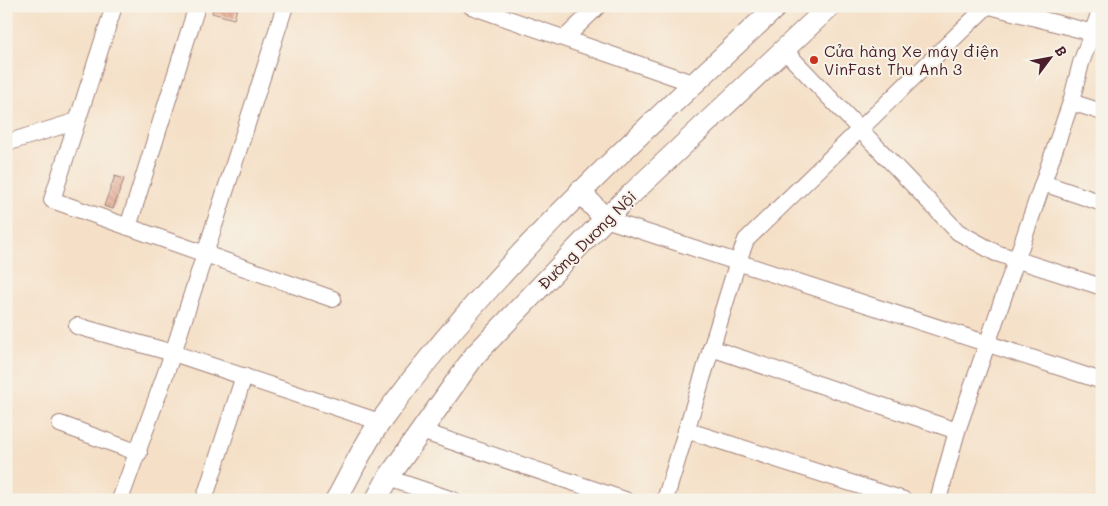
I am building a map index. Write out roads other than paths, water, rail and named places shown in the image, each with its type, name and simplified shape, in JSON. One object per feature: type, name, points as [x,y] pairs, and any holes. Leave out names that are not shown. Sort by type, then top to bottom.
[{"type":"main road","points":[[336,500],[380,422],[470,308],[580,191],[777,6]]},
{"type":"main road","name":"Đường Dương Nội","points":[[376,500],[388,478],[475,355],[605,219],[830,6]]},
{"type":"main road","points":[[580,191],[605,219]]},
{"type":"street","points":[[114,6],[52,200],[333,299]]},
{"type":"street","points":[[128,227],[197,6]]},
{"type":"street","points":[[120,500],[139,453],[173,353],[285,6]]},
{"type":"street","points":[[471,6],[695,84]]},
{"type":"street","points":[[565,38],[598,6]]},
{"type":"street","points":[[665,500],[746,240],[988,6],[1097,34]]},
{"type":"street","points":[[938,500],[957,431],[1071,102],[1081,63],[1097,34],[1102,6]]},
{"type":"street","points":[[784,50],[958,232],[996,253],[1017,258],[1102,287]]},
{"type":"street","points":[[1071,102],[1102,112]]},
{"type":"street","points":[[6,143],[77,121]]},
{"type":"street","points":[[1043,183],[1102,203]]},
{"type":"street","points":[[605,219],[1102,381]]},
{"type":"street","points":[[77,326],[173,353],[380,422]]},
{"type":"street","points":[[711,348],[957,431]]},
{"type":"street","points":[[204,500],[244,376]]},
{"type":"street","points":[[60,424],[139,453]]},
{"type":"street","points":[[686,430],[904,500]]},
{"type":"street","points":[[421,431],[625,500]]},
{"type":"street","points":[[388,478],[452,500]]},
{"type":"place","name":"Cửa hàng Xe máy điện VinFast Thu Anh 3","points":[[814,60]]}]
